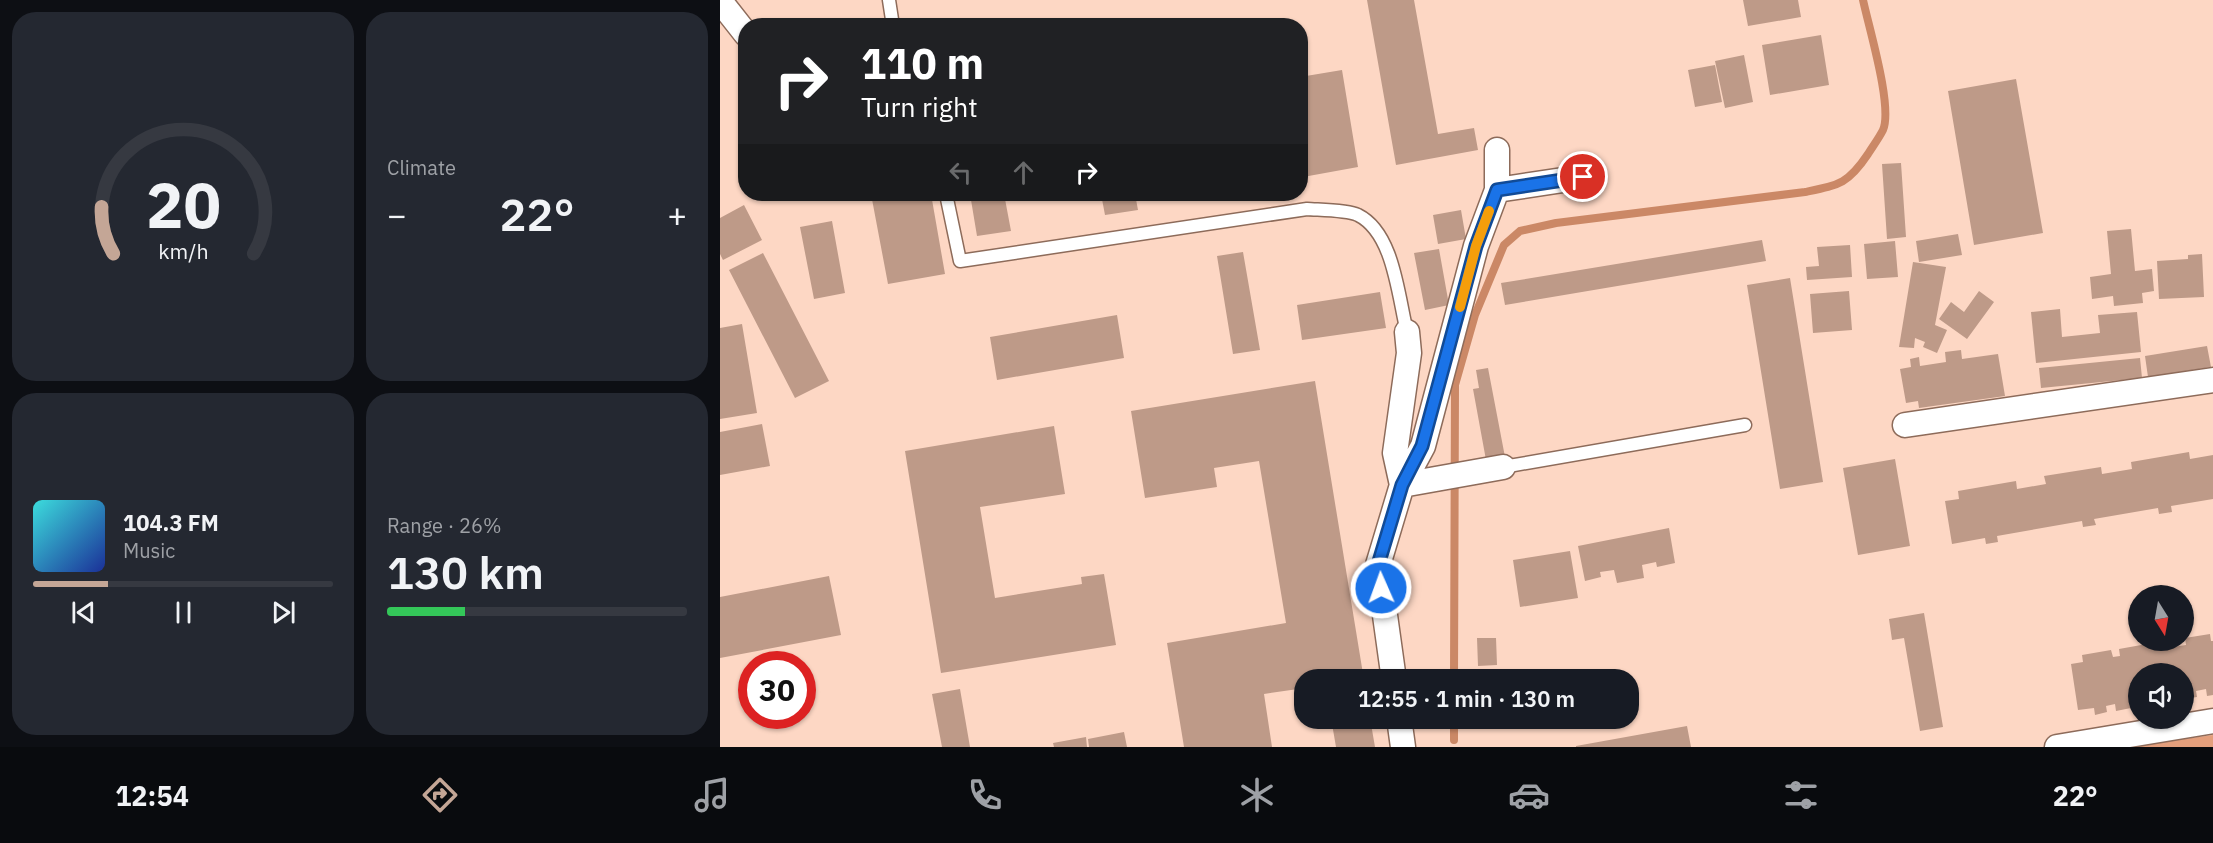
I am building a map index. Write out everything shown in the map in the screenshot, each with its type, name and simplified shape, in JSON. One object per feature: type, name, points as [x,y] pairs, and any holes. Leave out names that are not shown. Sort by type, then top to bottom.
[{"type":"street","points":[[720,1],[738,23]]},
{"type":"street","points":[[1392,669],[1378,565],[1402,485],[1422,446],[1476,246],[1497,190],[1497,150]]},
{"type":"street","points":[[1497,190],[1583,177]]},
{"type":"street","points":[[1402,485],[1395,453],[1409,353],[1407,332]]},
{"type":"street","points":[[1905,425],[2213,380]]},
{"type":"street","points":[[1402,485],[1503,467]]},
{"type":"street","points":[[2057,747],[2213,721]]},
{"type":"street","points":[[1402,729],[1404,747]]},
{"type":"lane","points":[[889,0],[892,18]]},
{"type":"lane","points":[[947,201],[960,261],[1307,209],[1356,214],[1374,228],[1388,251],[1407,332]]},
{"type":"lane","points":[[1503,467],[1745,425]]},
{"type":"shaded area","points":[[2213,735],[2213,747],[2125,747]]},
{"type":"building","points":[[1367,0],[1414,0],[1438,134],[1474,128],[1478,150],[1396,165]]},
{"type":"building","points":[[1743,0],[1798,0],[1801,17],[1748,26]]},
{"type":"building","points":[[1821,35],[1829,85],[1770,95],[1762,45]]},
{"type":"building","points":[[1744,55],[1753,102],[1725,108],[1715,61]]},
{"type":"building","points":[[1715,65],[1722,102],[1695,107],[1688,70]]},
{"type":"building","points":[[1342,70],[1358,167],[1308,176],[1308,76]]},
{"type":"building","points":[[2016,79],[2043,233],[1974,245],[1948,91]]},
{"type":"building","points":[[1901,163],[1906,237],[1887,239],[1882,164]]},
{"type":"building","points":[[872,201],[932,201],[945,274],[888,284]]},
{"type":"building","points":[[971,201],[1005,201],[1011,231],[977,236]]},
{"type":"building","points":[[1102,201],[1136,201],[1138,210],[1105,215]]},
{"type":"building","points":[[744,205],[762,240],[723,260],[720,254],[720,218]]},
{"type":"building","points":[[1461,210],[1466,239],[1438,244],[1433,215]]},
{"type":"building","points":[[832,221],[845,293],[814,299],[800,227]]},
{"type":"building","points":[[2131,229],[2135,271],[2152,269],[2154,291],[2142,293],[2143,303],[2114,306],[2113,296],[2092,299],[2090,277],[2111,274],[2107,231]]},
{"type":"building","points":[[1958,234],[1962,255],[1919,262],[1916,241]]},
{"type":"building","points":[[1762,240],[1766,261],[1505,305],[1501,283]]},
{"type":"building","points":[[1895,241],[1898,277],[1867,279],[1864,244]]},
{"type":"building","points":[[1850,245],[1852,277],[1807,280],[1806,267],[1819,266],[1817,247]]},
{"type":"building","points":[[1439,249],[1449,305],[1425,310],[1414,253]]},
{"type":"building","points":[[1243,252],[1260,350],[1233,354],[1217,256]]},
{"type":"building","points":[[763,253],[829,381],[795,398],[729,270]]},
{"type":"building","points":[[2202,254],[2204,297],[2159,299],[2157,261],[2188,259],[2188,255]]},
{"type":"building","points":[[1913,262],[1946,267],[1935,325],[1947,330],[1937,353],[1923,347],[1925,342],[1915,338],[1914,348],[1899,347]]},
{"type":"building","points":[[1790,278],[1823,482],[1780,489],[1747,285]]},
{"type":"building","points":[[1849,291],[1852,330],[1813,333],[1810,294]]},
{"type":"building","points":[[1979,291],[1994,302],[1967,339],[1939,319],[1951,302],[1964,312]]},
{"type":"building","points":[[1380,292],[1386,328],[1302,340],[1297,305]]},
{"type":"building","points":[[2060,309],[2062,337],[2100,333],[2098,315],[2137,312],[2141,352],[2036,363],[2031,312]]},
{"type":"building","points":[[1117,315],[1124,358],[997,380],[990,337]]},
{"type":"building","points":[[742,324],[757,413],[720,419],[720,328]]},
{"type":"building","points":[[2207,346],[2211,367],[2148,377],[2145,356]]},
{"type":"building","points":[[1961,350],[1962,359],[1998,354],[2005,396],[1919,408],[1918,401],[1906,403],[1900,369],[1911,367],[1910,359],[1919,357],[1920,366],[1946,362],[1945,352]]},
{"type":"building","points":[[2140,358],[2142,378],[2041,388],[2039,368]]},
{"type":"building","points":[[1488,368],[1505,457],[1486,460],[1473,389],[1479,388],[1476,370]]},
{"type":"building","points":[[1315,381],[1362,669],[1294,669],[1294,690],[1264,694],[1272,747],[1184,747],[1167,643],[1286,623],[1259,461],[1214,468],[1217,487],[1145,498],[1131,411]]},
{"type":"building","points":[[762,424],[770,466],[720,475],[720,432]]},
{"type":"building","points":[[1054,426],[1065,494],[980,507],[995,598],[1082,584],[1081,577],[1104,574],[1116,645],[941,673],[905,451]]},
{"type":"building","points":[[2189,452],[2190,459],[2213,455],[2213,499],[2171,506],[2172,512],[2159,514],[2158,508],[2094,519],[2096,525],[2083,527],[2082,521],[1997,536],[1998,542],[1986,544],[1985,538],[1952,544],[1945,501],[1959,499],[1958,491],[2016,481],[2017,489],[2046,484],[2044,476],[2101,467],[2102,474],[2132,469],[2131,462]]},
{"type":"building","points":[[1895,459],[1910,546],[1858,555],[1843,468]]},
{"type":"building","points":[[1669,528],[1675,563],[1657,567],[1656,562],[1642,565],[1644,578],[1617,583],[1614,570],[1600,572],[1601,577],[1585,581],[1578,546]]},
{"type":"building","points":[[1570,551],[1578,598],[1520,607],[1513,560]]},
{"type":"building","points":[[829,576],[841,635],[757,651],[738,651],[738,655],[720,658],[720,597]]},
{"type":"building","points":[[1924,613],[1943,727],[1920,731],[1904,638],[1892,640],[1889,619]]},
{"type":"building","points":[[2210,634],[2211,641],[2213,641],[2213,695],[2207,696],[2206,689],[2196,691],[2197,697],[2194,697],[2194,663],[2128,663],[2128,709],[2116,711],[2115,704],[2106,706],[2107,712],[2095,715],[2094,708],[2078,710],[2071,664],[2083,662],[2082,655],[2111,650],[2113,657],[2120,656],[2119,649],[2128,647],[2128,651],[2194,651],[2194,637]]},
{"type":"building","points":[[1477,638],[1496,638],[1497,665],[1478,666]]},
{"type":"building","points":[[960,689],[970,747],[942,747],[932,694]]},
{"type":"building","points":[[1687,726],[1691,747],[1576,747],[1576,746]]},
{"type":"building","points":[[1333,729],[1372,729],[1375,747],[1336,747]]},
{"type":"building","points":[[1124,732],[1127,747],[1089,747],[1088,739]]},
{"type":"building","points":[[1086,737],[1087,747],[1054,747],[1053,743]]},
{"type":"waterway","points":[[1454,669],[1455,385],[1475,315],[1504,245],[1520,231],[1556,223],[1805,192],[1842,182],[1861,164],[1883,130],[1885,119],[1883,86],[1863,0]]},
{"type":"waterway","points":[[1454,729],[1454,740]]},
{"type":"slow traffic","points":[[1460,307],[1476,246],[1489,211]]},
{"type":"route","points":[[1381,588],[1378,565],[1402,485],[1422,446],[1476,246],[1497,190],[1583,177]]}]
